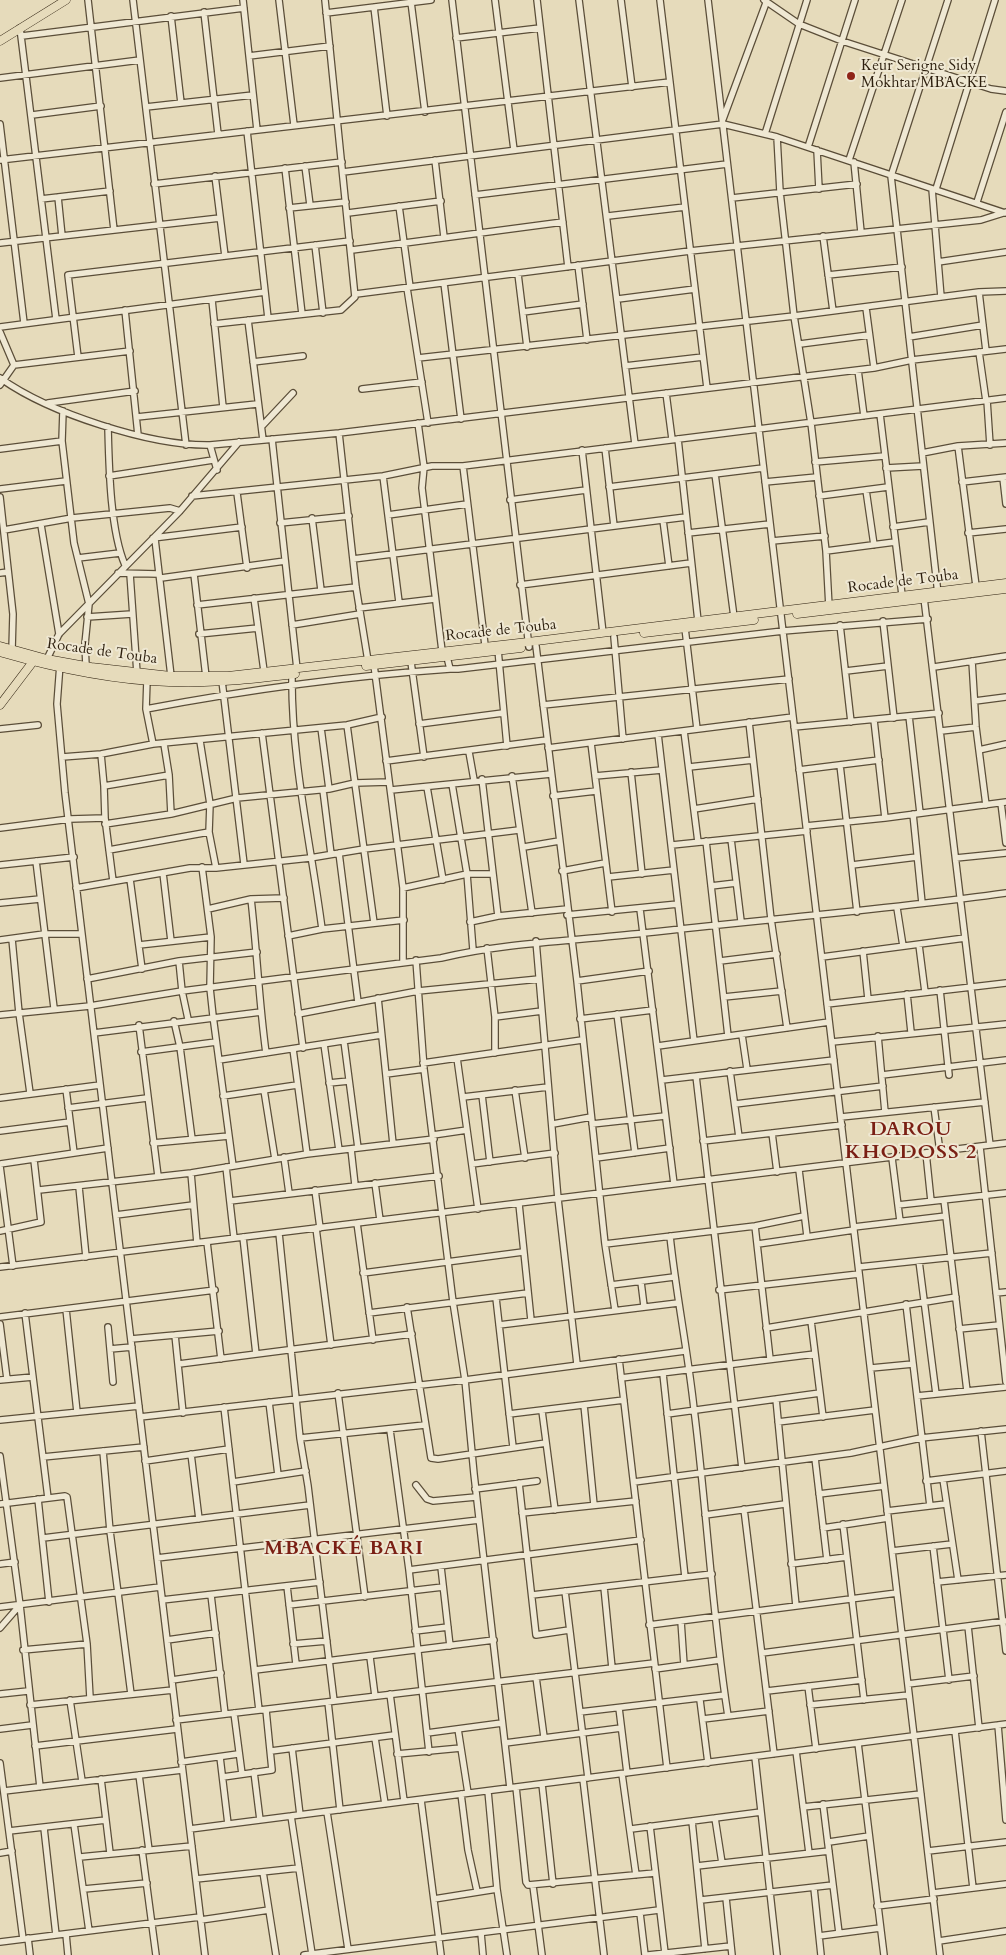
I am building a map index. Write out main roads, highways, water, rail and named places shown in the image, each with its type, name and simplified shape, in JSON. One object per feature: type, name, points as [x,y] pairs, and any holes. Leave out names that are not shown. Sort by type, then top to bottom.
[{"type":"main road","points":[[0,41],[21,32],[63,1]]},
{"type":"main road","name":"Rocade de Touba","points":[[371,663],[411,662],[485,646],[531,645],[614,636],[829,608],[924,598],[976,586],[1006,583]]},
{"type":"main road","name":"Rocade de Touba","points":[[829,608],[902,595],[1006,590]]},
{"type":"main road","name":"Rocade de Touba","points":[[0,652],[147,680],[222,681],[444,654],[498,650],[603,633],[698,621],[781,614]]},
{"type":"main road","name":"Rocade de Touba","points":[[0,646],[35,659],[48,659],[59,664],[137,673],[206,677],[264,671],[294,672]]},
{"type":"main road","points":[[0,705],[35,659]]},
{"type":"place","name":"Keur Serigne Sidy Mokhtar MBACKE","points":[[851,76]]},
{"type":"district","name":"DAROU KHODOSS 2","points":[[911,1142]]},
{"type":"district","name":"MBACKÉ BARI","points":[[344,1549]]}]
